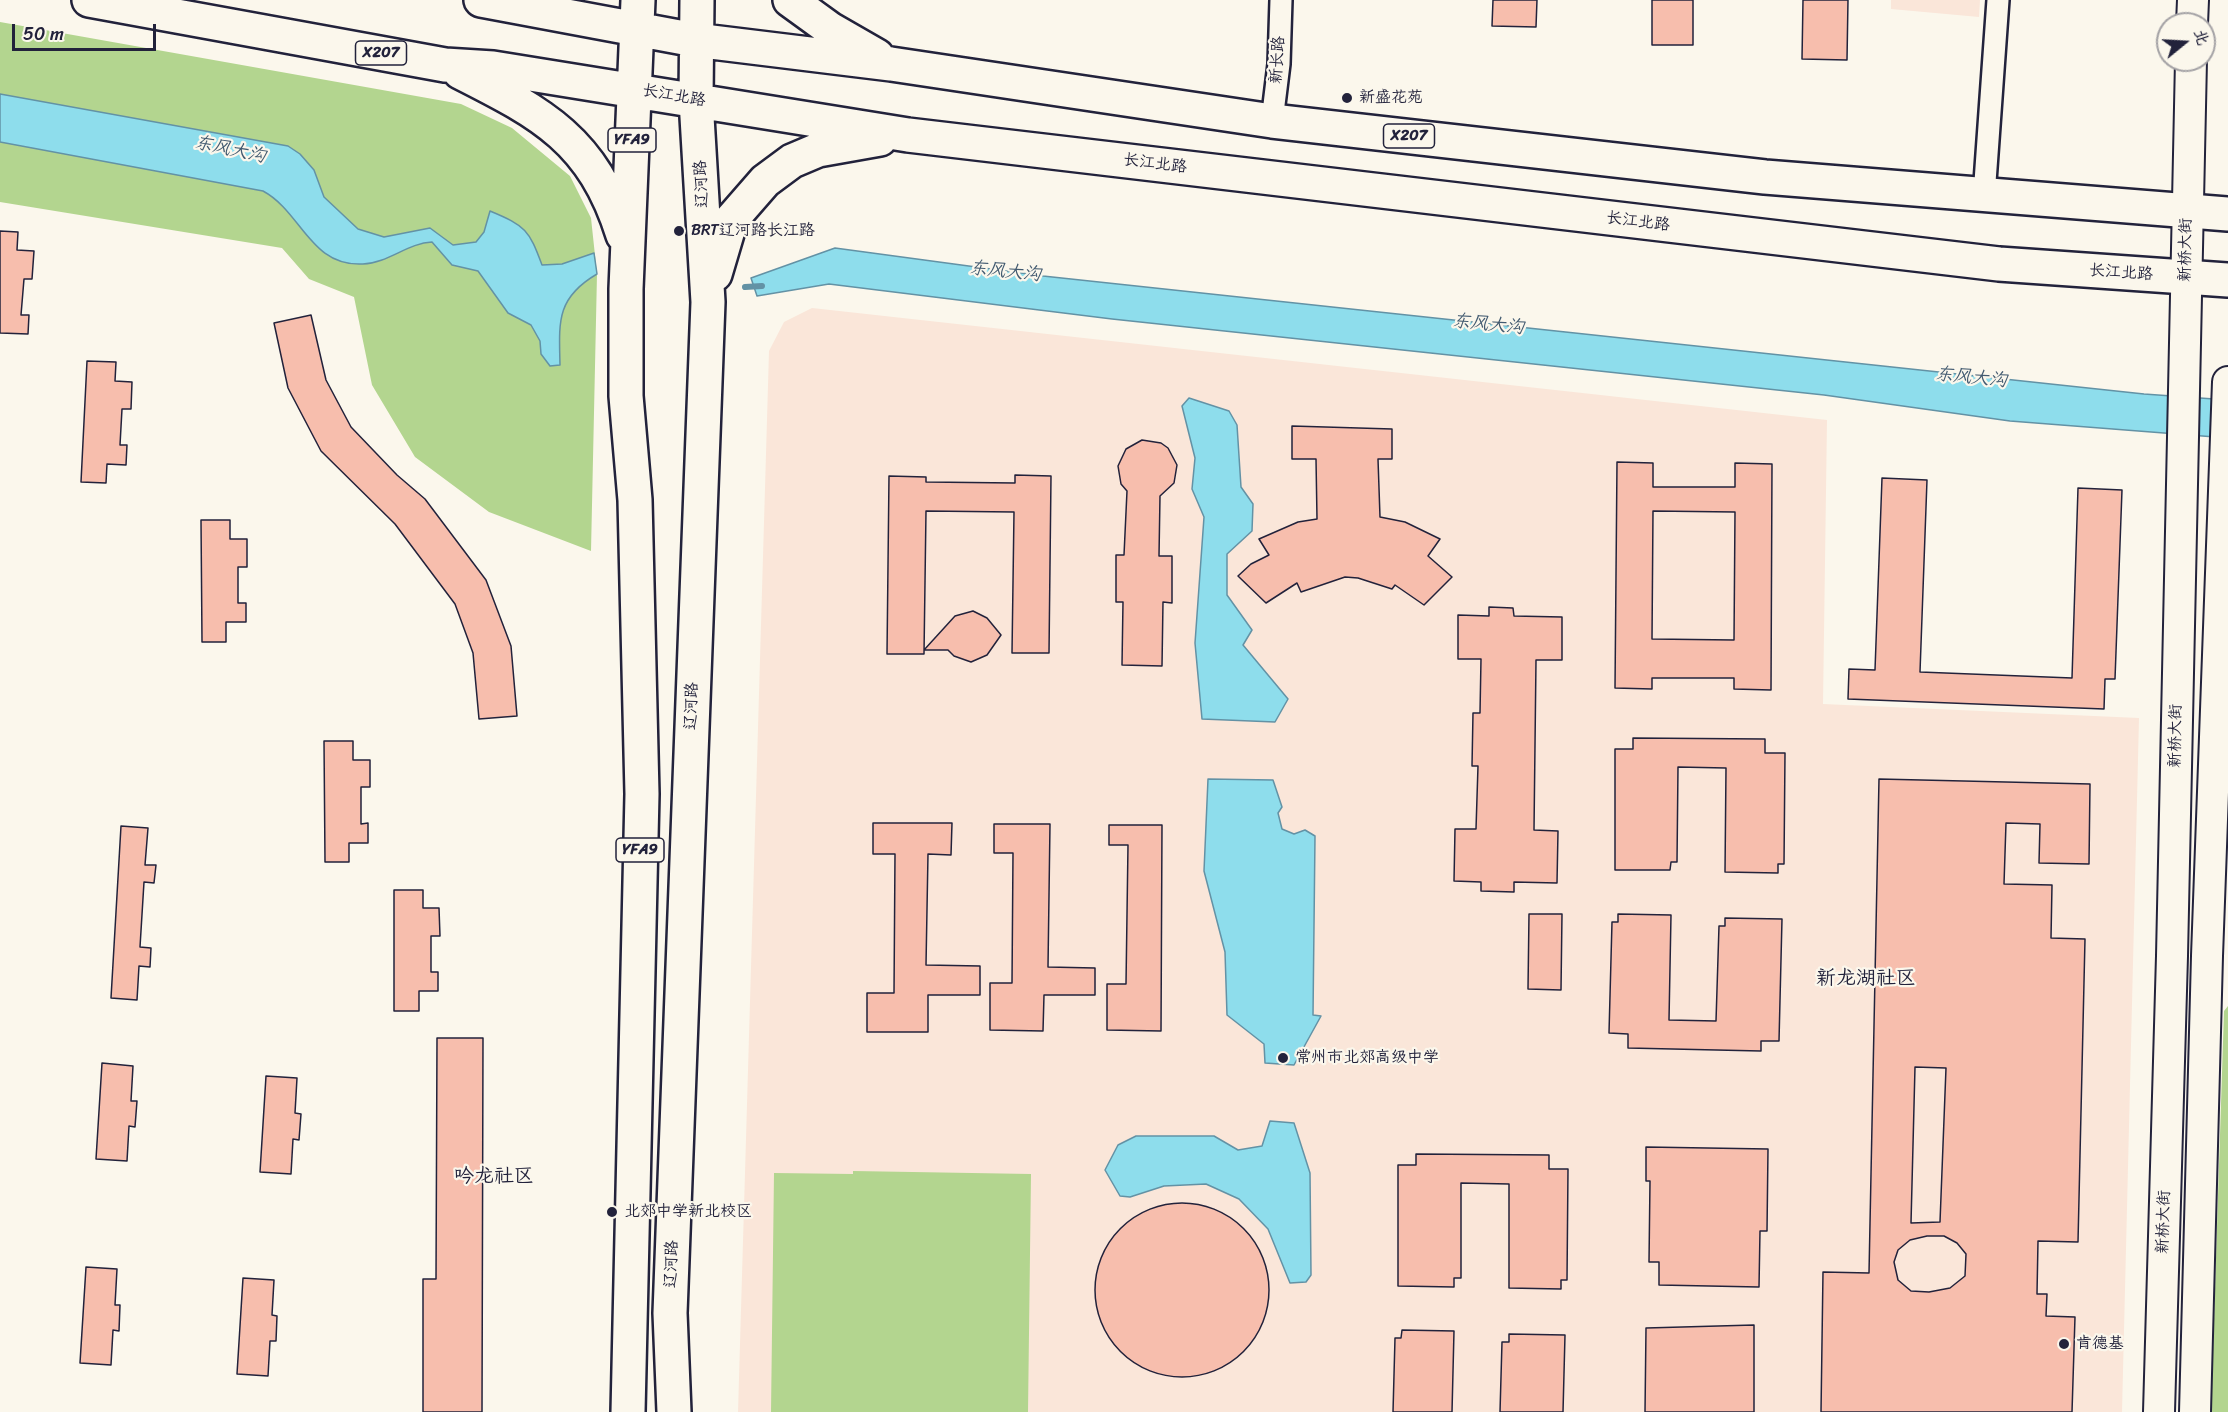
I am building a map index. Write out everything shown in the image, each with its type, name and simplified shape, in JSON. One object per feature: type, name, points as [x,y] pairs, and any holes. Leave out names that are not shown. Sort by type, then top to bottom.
[{"type":"main road","name":"长江北路","points":[[89,0],[445,65],[493,68],[908,135],[1999,264],[2228,280]]},
{"type":"main road","name":"X207","points":[[481,0],[637,14],[695,40],[891,64],[1272,121],[1765,177],[2187,211]]},
{"type":"main road","name":"辽河路","points":[[674,1412],[670,1313],[708,302],[712,259],[696,100],[697,0]]},
{"type":"main road","points":[[790,0],[830,29],[891,64]]},
{"type":"main road","name":"YFA9","points":[[628,1412],[642,794],[635,500],[626,396],[627,249],[637,14]]},
{"type":"main road","points":[[445,65],[550,121],[575,145],[603,185],[627,249]]},
{"type":"main road","points":[[712,259],[736,212],[765,181],[792,161],[818,150],[908,135]]},
{"type":"main road","points":[[2187,211],[2228,214]]},
{"type":"street","name":"新长路","points":[[1272,121],[1279,64],[1281,0]]},
{"type":"street","points":[[1984,196],[1998,0]]},
{"type":"street","name":"新桥大街","points":[[2159,1412],[2172,956],[2182,381],[2191,72]]},
{"type":"street","points":[[2195,1412],[2217,955],[2228,382]]},
{"type":"street","points":[[2172,956],[2217,955]]},
{"type":"shaded area","points":[[1891,0],[1980,0],[1979,17],[1891,9]]},
{"type":"shaded area","name":"常州市北郊高级中学","points":[[812,308],[1827,420],[1823,704],[2139,718],[2122,1412],[738,1412],[769,351],[784,322]]},
{"type":"green space","points":[[0,22],[461,104],[512,128],[570,176],[591,218],[597,274],[591,551],[489,512],[415,457],[372,385],[354,297],[309,279],[282,248],[0,202]]},
{"type":"green space","points":[[2228,1006],[2228,1412],[2211,1412],[2224,1011]]},
{"type":"green space","points":[[853,1171],[1031,1174],[1028,1412],[771,1412],[774,1173],[853,1174]]},
{"type":"water","points":[[0,94],[288,146],[300,154],[314,170],[324,197],[358,229],[384,237],[430,228],[453,245],[476,242],[484,232],[490,211],[525,230],[542,265],[562,264],[594,253],[597,274],[574,292],[567,302],[560,324],[560,365],[550,366],[541,354],[540,341],[531,325],[508,313],[478,271],[452,265],[432,242],[423,243],[372,263],[345,263],[330,257],[318,248],[288,212],[263,191],[0,142]]},
{"type":"water","points":[[835,248],[1043,276],[2144,394],[2228,400],[2228,438],[2010,421],[1824,395],[1112,319],[829,284],[757,296],[751,278]]},
{"type":"water","points":[[1189,398],[1229,411],[1237,425],[1241,487],[1253,504],[1252,531],[1227,554],[1227,595],[1252,630],[1243,645],[1288,699],[1275,722],[1202,719],[1195,643],[1204,517],[1192,489],[1195,458],[1182,406]]},
{"type":"water","points":[[1208,779],[1273,780],[1282,807],[1278,813],[1282,829],[1294,834],[1305,830],[1315,836],[1313,1015],[1321,1016],[1294,1065],[1265,1063],[1264,1044],[1227,1015],[1225,952],[1204,871]]},
{"type":"water","points":[[1270,1121],[1294,1123],[1310,1173],[1311,1275],[1306,1282],[1290,1283],[1268,1229],[1239,1199],[1206,1184],[1164,1186],[1130,1197],[1120,1196],[1105,1170],[1118,1145],[1136,1136],[1214,1136],[1238,1150],[1262,1146]]},
{"type":"building","points":[[1493,0],[1537,0],[1536,27],[1492,26]]},
{"type":"building","points":[[1652,0],[1693,0],[1693,45],[1652,45]]},
{"type":"building","points":[[1803,0],[1848,0],[1847,60],[1802,59]]},
{"type":"building","points":[[0,231],[18,232],[17,250],[34,251],[32,279],[24,279],[21,315],[29,315],[28,334],[0,333]]},
{"type":"building","points":[[311,315],[326,380],[351,427],[397,475],[425,499],[486,580],[511,646],[517,716],[479,719],[473,653],[455,604],[395,524],[321,451],[288,388],[274,323]]},
{"type":"building","points":[[87,361],[116,362],[115,381],[132,382],[131,409],[122,409],[120,445],[127,445],[126,465],[107,464],[106,483],[81,482]]},
{"type":"building","points":[[1292,426],[1392,429],[1392,459],[1378,459],[1380,517],[1405,522],[1440,539],[1428,556],[1452,577],[1424,605],[1395,585],[1392,589],[1358,578],[1345,577],[1301,592],[1297,583],[1266,603],[1238,576],[1251,564],[1269,555],[1259,539],[1298,522],[1317,519],[1316,459],[1292,459]]},
{"type":"building","points":[[1142,440],[1161,443],[1168,448],[1177,465],[1174,483],[1160,496],[1159,556],[1172,556],[1172,603],[1163,602],[1162,666],[1122,665],[1123,602],[1116,602],[1116,555],[1124,555],[1127,491],[1121,484],[1118,466],[1126,449]]},
{"type":"building","points":[[1617,462],[1653,463],[1653,487],[1735,487],[1735,463],[1772,464],[1771,690],[1734,689],[1734,678],[1652,678],[1652,689],[1615,688]],"holes":[[[1653,511],[1735,512],[1734,640],[1652,639]]]},
{"type":"building","points":[[1015,475],[1051,476],[1049,653],[1012,653],[1014,512],[926,511],[924,654],[887,654],[889,476],[926,477],[926,482],[1015,483]]},
{"type":"building","points":[[1882,478],[1927,480],[1920,672],[2072,678],[2078,488],[2122,490],[2115,679],[2105,679],[2104,709],[1848,699],[1849,669],[1875,670]]},
{"type":"building","points":[[201,520],[230,520],[230,539],[247,539],[247,567],[238,567],[238,603],[246,603],[246,622],[226,622],[226,642],[202,642]]},
{"type":"building","points":[[1489,607],[1513,608],[1514,616],[1562,617],[1562,660],[1536,660],[1534,830],[1558,831],[1557,883],[1514,882],[1514,892],[1481,891],[1481,882],[1454,881],[1455,829],[1476,829],[1478,766],[1472,766],[1473,713],[1480,713],[1481,659],[1458,659],[1458,615],[1489,616]]},
{"type":"building","points":[[973,611],[987,618],[1001,635],[987,655],[971,662],[954,656],[948,650],[924,650],[955,616]]},
{"type":"building","points":[[1633,738],[1765,739],[1765,753],[1785,753],[1784,864],[1778,864],[1778,873],[1725,872],[1726,768],[1678,767],[1677,862],[1671,862],[1670,870],[1615,870],[1615,749],[1633,749]]},
{"type":"building","points":[[324,741],[353,741],[353,760],[370,760],[370,787],[361,787],[361,824],[368,823],[368,843],[349,843],[349,862],[325,862]]},
{"type":"building","points":[[1879,779],[2090,784],[2089,864],[2039,863],[2040,824],[2006,823],[2004,884],[2052,885],[2051,938],[2085,939],[2078,1242],[2038,1241],[2037,1294],[2047,1294],[2046,1316],[2075,1317],[2072,1412],[1821,1412],[1823,1272],[1869,1273]],"holes":[[[1915,1067],[1946,1068],[1940,1222],[1911,1223]],[[1927,1236],[1944,1236],[1957,1243],[1966,1254],[1965,1276],[1950,1288],[1929,1292],[1911,1291],[1898,1280],[1894,1262],[1898,1250],[1910,1240]]]},
{"type":"building","points":[[873,823],[952,823],[951,855],[928,854],[926,965],[980,966],[980,995],[928,995],[928,1032],[867,1032],[867,993],[894,993],[895,854],[873,854]]},
{"type":"building","points":[[994,824],[1050,824],[1048,967],[1095,968],[1095,995],[1044,995],[1043,1031],[990,1030],[990,983],[1012,983],[1013,853],[994,853]]},
{"type":"building","points":[[1109,825],[1162,825],[1161,1031],[1107,1030],[1107,984],[1126,984],[1128,845],[1109,845]]},
{"type":"building","points":[[121,826],[148,828],[145,865],[156,865],[154,883],[144,882],[140,947],[151,948],[150,967],[139,966],[137,1000],[111,998]]},
{"type":"building","points":[[394,890],[423,890],[423,908],[439,908],[440,936],[431,936],[431,972],[438,972],[438,991],[419,991],[419,1011],[394,1011]]},
{"type":"building","points":[[1529,914],[1562,914],[1561,990],[1528,989]]},
{"type":"building","points":[[1618,914],[1671,915],[1669,1020],[1716,1021],[1719,926],[1725,926],[1725,918],[1782,919],[1779,1041],[1761,1041],[1761,1051],[1628,1048],[1628,1034],[1609,1033],[1612,922],[1618,922]]},
{"type":"building","points":[[437,1038],[483,1038],[482,1412],[423,1412],[423,1279],[436,1279]]},
{"type":"building","points":[[102,1063],[133,1066],[131,1101],[137,1101],[135,1127],[129,1126],[127,1161],[96,1159]]},
{"type":"building","points":[[266,1076],[297,1078],[295,1113],[301,1114],[299,1140],[293,1139],[291,1174],[260,1172]]},
{"type":"building","points":[[1646,1147],[1768,1149],[1767,1231],[1760,1231],[1759,1287],[1659,1285],[1659,1262],[1649,1262],[1650,1181],[1646,1181]]},
{"type":"building","points":[[1416,1154],[1549,1155],[1549,1169],[1568,1169],[1567,1280],[1561,1280],[1561,1289],[1509,1288],[1509,1184],[1461,1183],[1461,1278],[1454,1278],[1454,1287],[1398,1286],[1398,1165],[1416,1165]]},
{"type":"building","points":[[1182,1203],[1199,1204],[1215,1209],[1244,1228],[1263,1257],[1268,1273],[1268,1307],[1263,1323],[1244,1352],[1215,1371],[1199,1376],[1182,1377],[1165,1376],[1149,1371],[1120,1352],[1101,1323],[1096,1307],[1095,1290],[1096,1273],[1101,1257],[1120,1228],[1149,1209],[1165,1204]]},
{"type":"building","points":[[86,1267],[117,1269],[115,1305],[120,1305],[119,1331],[113,1330],[111,1365],[80,1363]]},
{"type":"building","points":[[243,1278],[274,1280],[272,1315],[277,1316],[276,1341],[270,1341],[268,1376],[237,1374]]},
{"type":"building","points":[[1754,1325],[1754,1412],[1645,1412],[1646,1328]]},
{"type":"building","points":[[1402,1330],[1454,1331],[1452,1412],[1393,1412],[1395,1338],[1401,1338]]},
{"type":"building","points":[[1509,1334],[1565,1335],[1563,1412],[1500,1412],[1502,1342],[1509,1342]]},
{"type":"waterway","name":"东风大沟","points":[[745,287],[762,286]]},
{"type":"place","name":"新盛花苑","points":[[1347,98]]},
{"type":"place","name":"BRT辽河路长江路","points":[[679,231]]},
{"type":"place","name":"常州市北郊高级中学","points":[[1283,1058]]},
{"type":"place","name":"北郊中学新北校区","points":[[612,1212]]},
{"type":"place","name":"肯德基","points":[[2064,1344]]},
{"type":"district","name":"新龙湖社区","points":[[1866,979]]},
{"type":"district","name":"吟龙社区","points":[[494,1177]]}]
